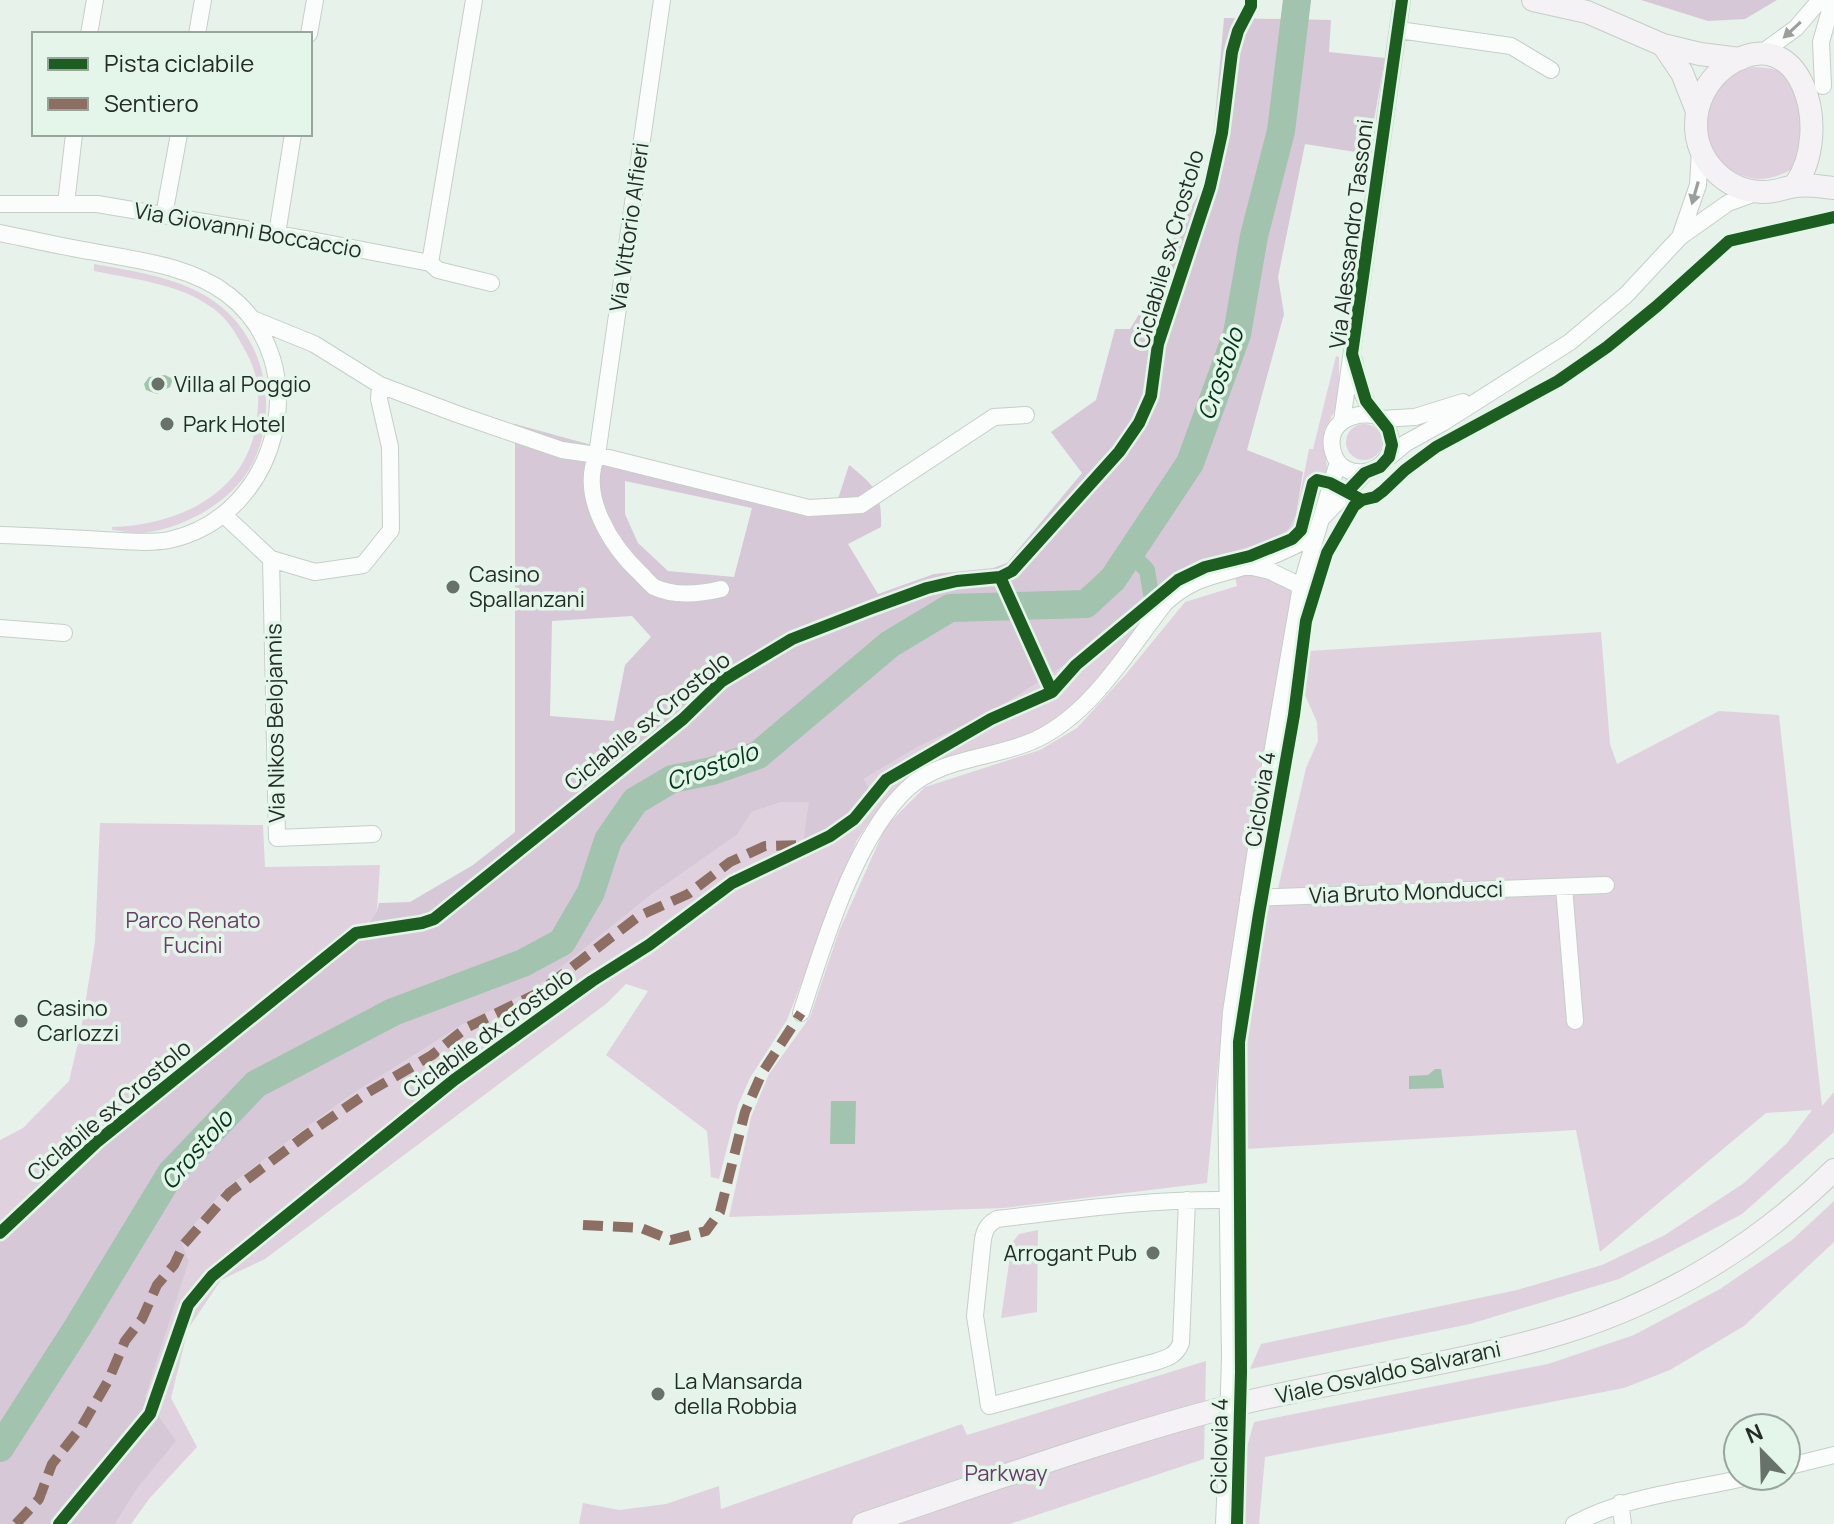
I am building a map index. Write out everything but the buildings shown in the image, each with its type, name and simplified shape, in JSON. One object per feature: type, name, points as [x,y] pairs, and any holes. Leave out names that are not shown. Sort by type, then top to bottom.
[{"type":"main road","points":[[1533,0],[1587,12],[1663,45],[1700,54],[1772,55],[1795,62],[1806,68],[1827,96]]},
{"type":"main road","points":[[1663,45],[1682,73],[1697,111]]},
{"type":"main road","points":[[1750,57],[1717,74],[1708,85],[1697,111],[1696,129],[1700,148],[1718,175],[1737,187],[1758,192],[1783,190],[1815,170],[1833,137]]},
{"type":"main road","points":[[1795,185],[1834,188]]},
{"type":"main road","name":"Viale Osvaldo Salvarani","points":[[863,1524],[1168,1423],[1231,1406],[1506,1347],[1602,1319],[1666,1291],[1729,1255],[1782,1216],[1834,1170]]},
{"type":"street","points":[[89,32],[95,0]]},
{"type":"street","points":[[197,32],[203,0]]},
{"type":"street","points":[[309,32],[315,0]]},
{"type":"street","points":[[430,263],[474,0]]},
{"type":"street","name":"Via Vittorio Alfieri","points":[[662,0],[597,455],[591,468],[596,511],[624,558],[654,587],[694,595],[721,589]]},
{"type":"street","name":"Via Alessandro Tassoni","points":[[1224,1524],[1230,1358],[1228,1049],[1235,979],[1301,586],[1338,462],[1332,449],[1332,439],[1342,421],[1402,0]]},
{"type":"street","points":[[1750,57],[1796,28],[1820,0]]},
{"type":"street","points":[[1827,96],[1821,42],[1833,0]]},
{"type":"street","points":[[1399,30],[1511,46],[1551,70]]},
{"type":"street","points":[[66,204],[74,136]]},
{"type":"street","points":[[164,215],[179,136]]},
{"type":"street","points":[[277,234],[293,136]]},
{"type":"street","points":[[1680,237],[1698,185],[1700,148]]},
{"type":"street","points":[[1389,457],[1479,397],[1547,358],[1604,315],[1680,237],[1728,203],[1758,192]]},
{"type":"street","name":"Via Giovanni Boccaccio","points":[[0,204],[97,204],[430,263],[438,270],[491,283]]},
{"type":"street","points":[[0,233],[143,261],[195,276],[227,294],[255,320],[314,344],[380,385],[562,450],[597,455],[809,508],[861,505],[906,477],[962,435],[994,417],[1026,415]]},
{"type":"street","points":[[0,535],[148,543],[192,533],[224,515],[254,483],[265,464],[277,426],[279,396],[274,364],[255,320]]},
{"type":"street","name":"Via Alessandro Tassoni","points":[[1319,526],[1365,473],[1380,467],[1389,457],[1391,437],[1360,387],[1352,354]]},
{"type":"street","points":[[224,515],[271,559],[315,572],[363,565],[391,530],[390,447],[379,399],[380,385]]},
{"type":"street","points":[[1342,421],[1354,414],[1415,417],[1479,397]]},
{"type":"street","points":[[1338,462],[1353,472],[1365,473]]},
{"type":"street","points":[[801,1013],[836,912],[857,865],[880,820],[907,789],[938,770],[1035,740],[1065,722],[1091,698],[1177,592],[1192,582],[1248,566],[1288,550],[1319,526]]},
{"type":"street","name":"Via Nikos Belojannis","points":[[271,559],[277,838],[373,834]]},
{"type":"street","points":[[1248,566],[1270,571],[1301,586]]},
{"type":"street","points":[[0,628],[64,633]]},
{"type":"street","name":"Via Bruto Monducci","points":[[1248,898],[1606,885]]},
{"type":"street","points":[[1564,887],[1575,1021]]},
{"type":"street","points":[[1187,1200],[1181,1343],[1178,1351],[1155,1362],[989,1406],[975,1316],[983,1239],[985,1229],[992,1222],[1148,1200],[1187,1200],[1227,1200]]},
{"type":"street","points":[[1802,1463],[1834,1455]]},
{"type":"street","points":[[1574,1524],[1620,1503],[1722,1482]]},
{"type":"street","points":[[1620,1503],[1623,1524]]},
{"type":"green space","points":[[1753,67],[1782,72],[1814,102],[1795,168],[1765,179],[1749,178],[1728,168],[1712,151],[1704,129],[1706,115],[1720,84],[1731,75]]},
{"type":"green space","points":[[94,264],[166,279],[206,296],[226,311],[242,329],[262,373],[266,397],[265,421],[260,445],[250,468],[218,503],[173,526],[143,533],[112,530],[112,527],[162,520],[186,511],[226,484],[241,466],[252,443],[258,408],[256,376],[236,335],[214,309],[201,300],[172,288],[94,271]]},
{"type":"green space","points":[[1336,356],[1339,357],[1339,403],[1324,431],[1327,469],[1307,532],[1287,545],[1188,579],[1073,706],[1031,735],[908,780],[867,825],[857,840],[787,1020],[750,1078],[738,1105],[719,1179],[711,1177],[707,1131],[606,1055],[648,991],[626,984],[606,1004],[265,1259],[221,1280],[188,1329],[171,1398],[197,1447],[149,1499],[131,1524],[115,1524],[139,1486],[144,1397],[189,1261],[181,1240],[224,1190],[348,1097],[462,1025],[533,990],[651,895],[737,835],[752,812],[782,802],[810,802],[803,839],[824,832],[849,815],[870,790],[864,779],[916,748],[997,709],[1060,668],[1094,644],[1167,579],[1203,560],[1258,548],[1275,541],[1288,530],[1296,515],[1309,449],[1313,449]]},
{"type":"green space","points":[[1364,424],[1376,430],[1382,442],[1376,454],[1364,460],[1352,454],[1346,442],[1352,430]]},
{"type":"green space","points":[[1261,575],[1293,590],[1240,898],[1220,1045],[1207,1183],[1004,1208],[729,1217],[751,1117],[769,1074],[810,1017],[839,931],[886,826],[925,787],[1040,750],[1077,728],[1185,602],[1237,586],[1235,576]]},
{"type":"green space","points":[[1601,632],[1610,744],[1617,764],[1719,711],[1779,715],[1822,1106],[1834,1092],[1834,1132],[1742,1214],[1619,1279],[1470,1324],[1250,1369],[1261,1344],[1517,1290],[1602,1265],[1665,1235],[1744,1183],[1787,1143],[1812,1110],[1766,1113],[1600,1252],[1576,1130],[1245,1149],[1238,1099],[1239,1042],[1262,897],[1276,897],[1306,768],[1318,741],[1317,722],[1305,695],[1309,651]]},
{"type":"green space","name":"Parco Renato Fucini","points":[[100,823],[263,825],[265,867],[380,865],[377,911],[358,939],[302,975],[79,1147],[0,1225],[0,1140],[23,1128],[69,1081],[81,1030],[95,942]]},
{"type":"green space","points":[[1834,1201],[1834,1242],[1744,1326],[1670,1370],[1624,1388],[1265,1457],[1259,1524],[1239,1524],[1246,1451],[1254,1422],[1548,1364],[1634,1335],[1720,1289],[1792,1240]]},
{"type":"green space","points":[[1038,1230],[1037,1312],[1001,1318],[1012,1243],[1019,1234]]},
{"type":"green space","name":"Parkway","points":[[1206,1361],[1204,1459],[1010,1524],[579,1524],[583,1503],[619,1510],[666,1504],[719,1486],[721,1509],[962,1424],[967,1435]]},
{"type":"shaded area","points":[[1641,0],[1777,0],[1745,19],[1708,21]]},
{"type":"shaded area","points":[[1224,18],[1331,20],[1329,52],[1385,58],[1368,154],[1305,144],[1278,277],[1284,314],[1247,450],[1303,472],[1296,515],[1288,530],[1275,541],[1258,548],[1203,560],[1167,579],[1094,644],[1060,668],[997,709],[916,748],[864,779],[870,790],[848,815],[823,832],[803,840],[809,802],[782,802],[752,812],[737,835],[651,895],[533,990],[462,1025],[348,1097],[224,1190],[181,1240],[189,1261],[145,1397],[176,1441],[139,1486],[115,1524],[0,1524],[0,1225],[79,1147],[166,1077],[302,975],[358,939],[379,903],[410,902],[473,865],[515,832],[515,424],[813,501],[838,499],[849,465],[871,485],[880,506],[881,527],[848,544],[878,594],[934,574],[993,568],[1007,563],[1082,473],[1051,432],[1096,400],[1115,329],[1130,329],[1168,266],[1173,240],[1203,186],[1214,128]],"holes":[[[625,481],[752,508],[734,577],[668,571],[638,543],[625,514]],[[632,616],[651,637],[625,665],[614,721],[550,716],[552,621]]]},
{"type":"shaded area","name":"Villa al Poggio","points":[[165,375],[173,379],[170,387],[157,394],[146,390],[144,384],[149,377]]},
{"type":"shaded area","points":[[1435,1069],[1441,1069],[1444,1088],[1409,1089],[1409,1076],[1428,1075]]},
{"type":"shaded area","points":[[831,1101],[856,1101],[855,1144],[830,1144]]},
{"type":"waterway","name":"Crostolo","points":[[0,1448],[171,1173],[256,1084],[393,1012],[523,963],[562,942],[591,892],[608,840],[635,801],[672,779],[712,771],[758,755],[890,644],[950,608],[1086,604],[1113,579],[1190,463],[1237,334],[1254,236],[1281,131],[1297,0]]},
{"type":"waterway","points":[[1130,553],[1147,570],[1151,594]]},
{"type":"marked path","points":[[16,1524],[39,1499],[52,1464],[82,1426],[109,1379],[125,1341],[142,1319],[157,1285],[174,1265],[184,1244],[229,1193],[306,1135],[367,1093],[432,1055],[466,1028],[538,993],[639,916],[688,894],[730,862],[765,846],[802,845]]},
{"type":"marked path","points":[[583,1225],[641,1228],[671,1240],[706,1231],[720,1212],[745,1112],[762,1073],[801,1013]]},
{"type":"cycle path","name":"Ciclabile sx Crostolo","points":[[0,1233],[98,1141],[356,933],[434,919],[683,719],[722,681],[792,639],[872,608],[927,588],[957,581],[1000,577],[1012,571],[1119,452],[1139,423],[1151,396],[1158,344],[1210,187],[1222,133],[1232,52],[1251,0]]},
{"type":"cycle path","points":[[1347,492],[1365,473],[1380,467],[1389,457],[1392,445],[1388,429],[1366,401],[1352,354],[1402,0]]},
{"type":"cycle path","points":[[1362,500],[1375,497],[1436,447],[1558,381],[1607,347],[1729,241],[1834,217]]},
{"type":"cycle path","name":"Ciclabile dx crostolo","points":[[59,1524],[150,1414],[188,1305],[212,1276],[454,1080],[592,981],[649,945],[732,883],[830,836],[854,819],[886,780],[991,719],[1052,692],[1076,665],[1178,580],[1205,567],[1250,556],[1292,539],[1301,530],[1313,483],[1317,480],[1330,483],[1362,500]]},
{"type":"cycle path","name":"Ciclovia 4","points":[[1237,1524],[1241,1372],[1239,1042],[1294,715],[1306,621],[1327,553],[1354,506],[1362,500]]},
{"type":"cycle path","points":[[1000,577],[1052,692]]},
{"type":"place","name":"Villa al Poggio","points":[[158,384]]},
{"type":"place","name":"Park Hotel","points":[[167,424]]},
{"type":"place","name":"Casino Spallanzani","points":[[453,587]]},
{"type":"place","name":"Casino Carlozzi","points":[[21,1021]]},
{"type":"place","name":"Arrogant Pub","points":[[1153,1253]]},
{"type":"place","name":"La Mansarda della Robbia","points":[[658,1394]]}]
